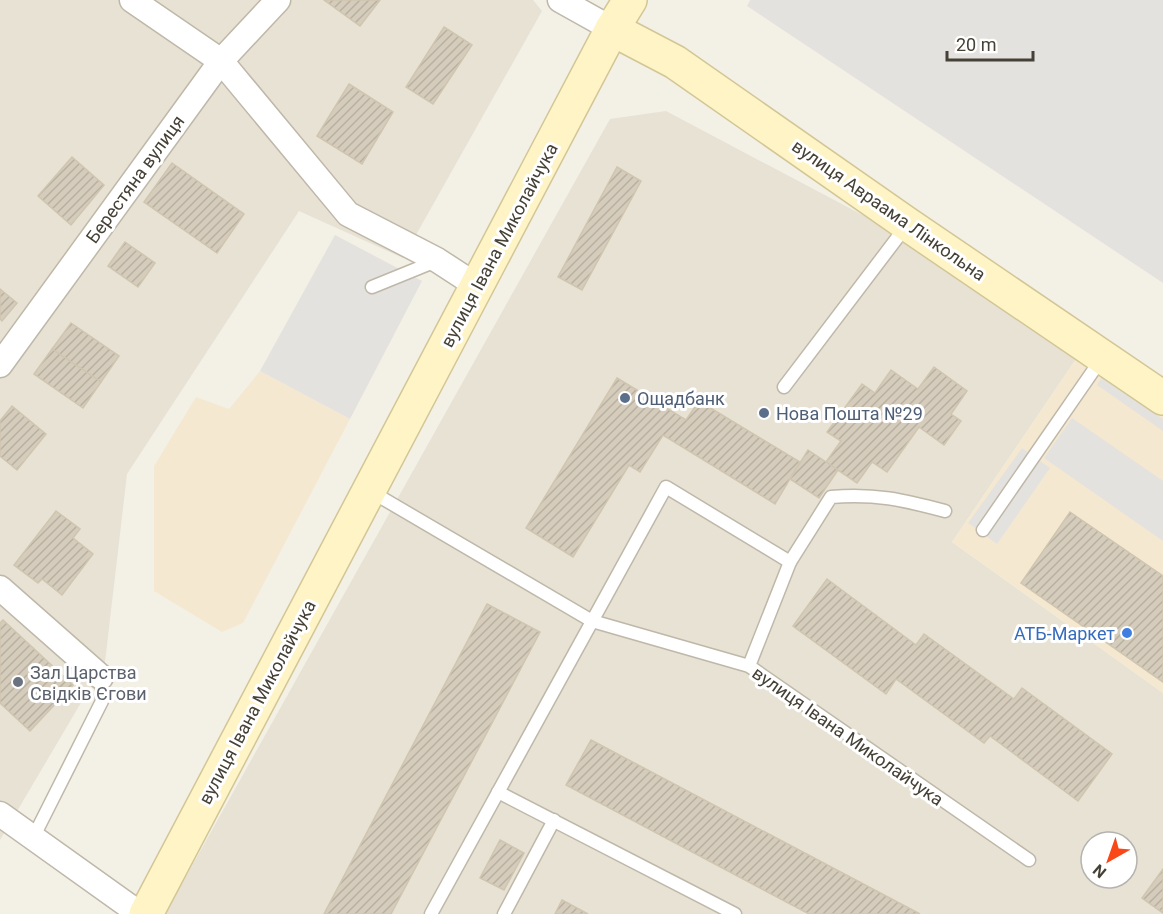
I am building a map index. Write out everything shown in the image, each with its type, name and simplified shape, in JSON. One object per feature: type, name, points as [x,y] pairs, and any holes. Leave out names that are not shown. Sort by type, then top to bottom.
[{"type":"main road","name":"вулиця Івана Миколайчука","points":[[146,914],[612,29],[630,0]]},
{"type":"main road","name":"вулиця Авраама Лінкольна","points":[[612,29],[675,62],[907,224],[1163,398]]},
{"type":"street","points":[[132,0],[221,61],[348,214],[437,261],[477,286]]},
{"type":"street","name":"Берестяна вулиця","points":[[0,365],[221,61],[278,0]]},
{"type":"street","points":[[560,0],[612,29]]},
{"type":"street","points":[[0,588],[101,677]]},
{"type":"street","points":[[0,814],[140,914]]},
{"type":"lane","points":[[784,387],[907,224]]},
{"type":"lane","points":[[372,287],[437,261]]},
{"type":"lane","points":[[983,530],[1102,357]]},
{"type":"lane","points":[[431,914],[666,487],[790,562]]},
{"type":"lane","name":"вулиця Івана Миколайчука","points":[[369,490],[592,621],[749,666],[1029,860]]},
{"type":"lane","points":[[749,666],[790,562],[831,497],[855,494],[897,498],[945,511]]},
{"type":"lane","points":[[33,838],[102,701],[101,677]]},
{"type":"lane","points":[[498,792],[735,914]]},
{"type":"lane","points":[[504,914],[554,820]]},
{"type":"shaded area","points":[[0,0],[533,0],[542,11],[403,258],[299,211],[127,474],[105,662],[0,840]]},
{"type":"shaded area","points":[[750,0],[1163,0],[1163,283],[747,6]]},
{"type":"shaded area","points":[[666,111],[921,246],[1078,356],[952,542],[1163,693],[1163,914],[165,914],[610,119]]},
{"type":"shaded area","points":[[335,235],[422,281],[350,419],[260,371]]},
{"type":"shaded area","points":[[1078,356],[1163,415],[1163,693],[952,542]]},
{"type":"shaded area","points":[[260,371],[350,419],[243,623],[222,632],[154,591],[154,466],[196,397],[229,409]]},
{"type":"shaded area","points":[[1102,377],[1163,419],[1163,431],[1097,385]]},
{"type":"shaded area","points":[[1072,418],[1163,481],[1163,541],[1044,458]]},
{"type":"shaded area","points":[[1022,448],[1050,468],[997,544],[968,523]]},
{"type":"building","points":[[324,0],[380,0],[360,26]]},
{"type":"building","points":[[444,27],[472,45],[433,104],[406,87]]},
{"type":"building","points":[[349,84],[393,112],[362,164],[317,136]]},
{"type":"building","points":[[72,157],[104,185],[71,225],[38,196]]},
{"type":"building","points":[[172,163],[244,214],[217,253],[144,202]]},
{"type":"building","points":[[617,167],[641,181],[582,290],[558,277]]},
{"type":"building","points":[[125,242],[155,263],[138,287],[108,266]]},
{"type":"building","points":[[0,289],[17,303],[2,321],[0,319]]},
{"type":"building","points":[[71,323],[119,356],[101,382],[52,349]]},
{"type":"building","points":[[52,349],[101,382],[83,408],[34,374]]},
{"type":"building","points":[[934,367],[967,391],[951,414],[961,421],[944,445],[919,427],[887,472],[872,462],[857,483],[826,462],[841,441],[827,432],[862,384],[875,393],[891,370],[918,389]]},
{"type":"building","points":[[617,378],[686,420],[699,401],[800,462],[775,504],[663,435],[640,472],[629,465],[573,557],[526,528]]},
{"type":"building","points":[[12,406],[46,434],[17,470],[0,456],[0,421]]},
{"type":"building","points":[[808,450],[838,470],[819,498],[790,479]]},
{"type":"building","points":[[56,511],[80,529],[73,538],[93,554],[62,595],[42,579],[38,583],[14,565]]},
{"type":"building","name":"АТБ-Маркет","points":[[1070,512],[1163,576],[1163,682],[1021,583]]},
{"type":"building","points":[[827,579],[916,645],[924,634],[1014,699],[1022,688],[1112,754],[1078,801],[990,736],[984,743],[896,679],[886,694],[793,626]]},
{"type":"building","points":[[487,604],[540,632],[391,914],[324,914]]},
{"type":"building","points":[[3,620],[73,685],[30,731],[0,703],[0,623]]},
{"type":"building","points":[[591,740],[920,914],[809,914],[566,785]]},
{"type":"building","points":[[500,840],[524,853],[504,890],[480,878]]},
{"type":"building","points":[[1163,869],[1163,913],[1142,898]]},
{"type":"building","points":[[562,900],[588,914],[555,914]]},
{"type":"place","name":"Ощадбанк","points":[[625,398]]},
{"type":"place","name":"Нова Пошта №29","points":[[764,413]]},
{"type":"place","name":"АТБ-Маркет","points":[[1127,633]]},
{"type":"place","name":"Зал Царства Свідків Єгови","points":[[18,682]]}]
